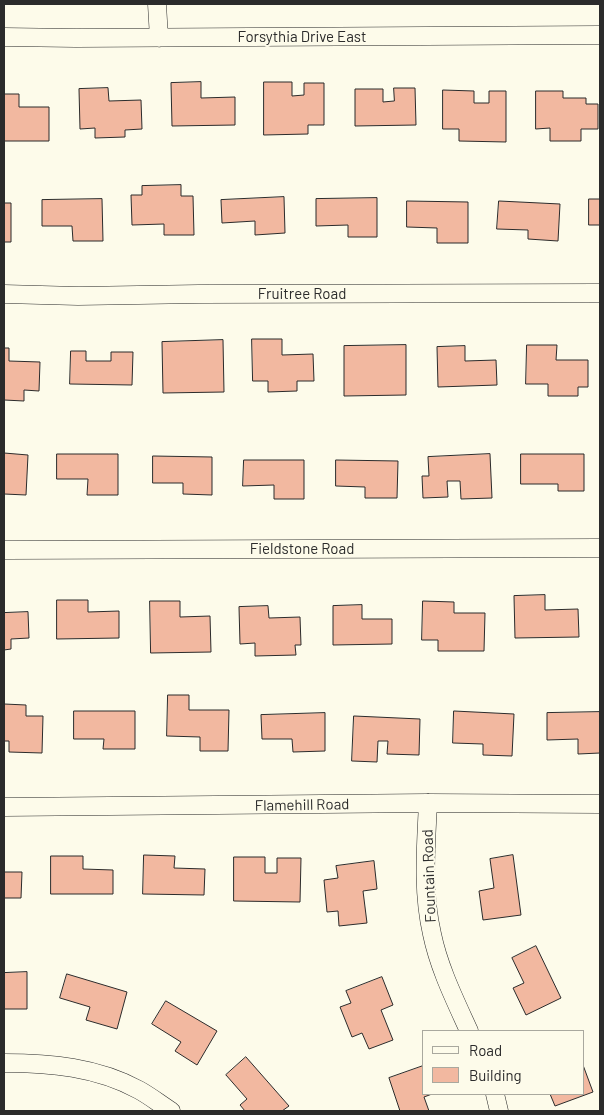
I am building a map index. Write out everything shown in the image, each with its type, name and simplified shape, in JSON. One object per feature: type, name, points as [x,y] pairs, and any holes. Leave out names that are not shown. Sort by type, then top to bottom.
[{"type":"street","points":[[157,4],[159,38]]},
{"type":"street","name":"Forsythia Drive East","points":[[4,37],[159,38],[600,35]]},
{"type":"street","name":"Fruitree Road","points":[[4,294],[78,296],[600,293]]},
{"type":"street","name":"Fieldstone Road","points":[[4,550],[600,548]]},
{"type":"street","name":"Flamehill Road","points":[[4,807],[428,803],[600,804]]},
{"type":"street","name":"Fountain Road","points":[[428,803],[426,860],[429,921],[445,975],[469,1030]]},
{"type":"street","points":[[4,1064],[24,1063],[87,1070],[116,1079],[139,1090],[171,1111]]},
{"type":"street","points":[[495,1095],[499,1111]]},
{"type":"building","points":[[201,82],[201,98],[235,97],[235,125],[172,126],[171,83]]},
{"type":"building","points":[[264,82],[292,82],[292,96],[304,95],[304,83],[324,83],[324,125],[308,125],[308,134],[264,135]]},
{"type":"building","points":[[108,88],[109,101],[141,100],[142,129],[125,130],[125,137],[95,138],[95,128],[80,129],[79,89]]},
{"type":"building","points":[[394,88],[415,88],[416,125],[355,126],[355,89],[383,89],[383,102],[394,101]]},
{"type":"building","points":[[443,90],[474,91],[474,103],[489,103],[489,91],[506,91],[506,142],[459,141],[459,129],[443,129]]},
{"type":"building","points":[[536,91],[563,91],[563,98],[586,98],[586,104],[598,104],[598,129],[581,129],[581,141],[550,141],[550,128],[536,129]]},
{"type":"building","points":[[4,94],[19,94],[19,107],[49,107],[49,141],[4,141]]},
{"type":"building","points":[[181,185],[181,196],[193,196],[194,235],[164,235],[164,224],[132,225],[131,195],[142,195],[142,186]]},
{"type":"building","points":[[284,197],[285,233],[255,235],[255,221],[222,223],[221,200]]},
{"type":"building","points":[[377,198],[377,237],[348,237],[348,225],[316,226],[316,199]]},
{"type":"building","points":[[102,199],[103,241],[73,241],[72,226],[42,226],[42,200]]},
{"type":"building","points":[[589,199],[600,199],[600,225],[589,225]]},
{"type":"building","points":[[407,201],[468,202],[468,243],[437,243],[437,228],[407,227]]},
{"type":"building","points":[[499,201],[560,204],[558,241],[528,239],[528,230],[497,229]]},
{"type":"building","points":[[4,203],[11,203],[11,242],[4,242]]},
{"type":"building","points":[[252,339],[282,339],[282,355],[313,354],[314,381],[297,381],[297,391],[268,392],[268,381],[253,381]]},
{"type":"building","points":[[223,340],[224,392],[163,393],[162,342]]},
{"type":"building","points":[[406,345],[406,395],[344,396],[344,346]]},
{"type":"building","points":[[527,345],[557,345],[556,360],[588,360],[588,387],[578,387],[578,396],[548,396],[548,384],[526,384]]},
{"type":"building","points":[[465,346],[465,361],[496,360],[497,385],[438,387],[437,347]]},
{"type":"building","points":[[4,348],[9,348],[9,361],[40,362],[39,391],[24,390],[24,401],[4,400]]},
{"type":"building","points":[[71,351],[86,351],[86,361],[111,361],[111,352],[133,352],[132,385],[70,384]]},
{"type":"building","points":[[4,453],[28,455],[26,495],[4,494]]},
{"type":"building","points":[[57,454],[118,454],[118,495],[87,495],[88,479],[57,479]]},
{"type":"building","points":[[490,454],[492,498],[461,499],[460,481],[447,481],[448,497],[423,498],[422,476],[429,476],[428,457]]},
{"type":"building","points":[[521,454],[584,454],[584,491],[558,491],[558,484],[521,484]]},
{"type":"building","points":[[153,456],[212,457],[212,495],[183,494],[183,483],[153,483]]},
{"type":"building","points":[[244,460],[304,460],[304,499],[274,499],[274,485],[243,486]]},
{"type":"building","points":[[336,460],[398,461],[397,498],[365,498],[365,487],[336,486]]},
{"type":"building","points":[[545,595],[545,610],[578,609],[579,637],[515,638],[514,596]]},
{"type":"building","points":[[57,600],[88,600],[88,612],[119,611],[119,638],[57,639]]},
{"type":"building","points":[[150,601],[180,601],[180,617],[210,616],[211,652],[151,653]]},
{"type":"building","points":[[423,601],[454,602],[454,613],[485,613],[484,651],[438,651],[438,640],[422,640]]},
{"type":"building","points":[[362,605],[362,619],[392,619],[392,644],[333,645],[333,606]]},
{"type":"building","points":[[268,606],[269,618],[300,617],[301,645],[295,645],[296,655],[255,656],[255,643],[240,644],[239,607]]},
{"type":"building","points":[[28,612],[29,638],[11,639],[11,649],[4,650],[4,613]]},
{"type":"building","points":[[168,695],[189,695],[189,710],[229,710],[228,751],[200,751],[200,737],[167,736]]},
{"type":"building","points":[[4,704],[26,705],[26,716],[43,716],[42,753],[9,752],[9,741],[4,741]]},
{"type":"building","points":[[74,711],[135,711],[135,749],[103,749],[104,739],[74,739]]},
{"type":"building","points":[[454,711],[514,714],[512,756],[483,755],[483,744],[453,743]]},
{"type":"building","points":[[600,712],[600,753],[578,754],[578,739],[547,740],[547,713]]},
{"type":"building","points":[[325,713],[325,751],[293,752],[292,739],[262,739],[261,715]]},
{"type":"building","points":[[354,716],[420,719],[419,755],[387,754],[388,741],[378,741],[377,762],[352,761]]},
{"type":"building","points":[[144,855],[175,856],[174,868],[205,869],[204,895],[143,894]]},
{"type":"building","points":[[513,855],[521,915],[483,920],[479,891],[494,888],[490,859]]},
{"type":"building","points":[[51,856],[83,856],[83,869],[113,870],[113,894],[51,894]]},
{"type":"building","points":[[234,857],[265,857],[265,873],[277,873],[277,858],[301,858],[300,902],[234,901]]},
{"type":"building","points":[[374,861],[377,889],[363,891],[367,923],[339,926],[338,911],[327,912],[324,880],[338,878],[336,866]]},
{"type":"building","points":[[4,872],[22,872],[21,898],[4,898]]},
{"type":"building","points":[[536,946],[561,998],[526,1015],[513,988],[524,983],[512,958]]},
{"type":"building","points":[[27,972],[27,1009],[4,1009],[4,973]]},
{"type":"building","points":[[67,974],[127,992],[117,1029],[86,1020],[90,1007],[60,998]]},
{"type":"building","points":[[382,977],[393,1005],[381,1010],[393,1040],[369,1049],[362,1033],[352,1037],[340,1007],[351,1003],[346,991]]},
{"type":"building","points":[[166,1001],[217,1031],[197,1065],[175,1051],[181,1042],[152,1024]]},
{"type":"building","points":[[246,1057],[289,1106],[282,1111],[245,1111],[240,1105],[247,1099],[226,1075]]},
{"type":"building","points":[[422,1066],[422,1095],[429,1095],[424,1097],[429,1111],[400,1111],[389,1078]]},
{"type":"building","points":[[584,1068],[593,1092],[555,1106],[550,1095],[584,1095]]}]
